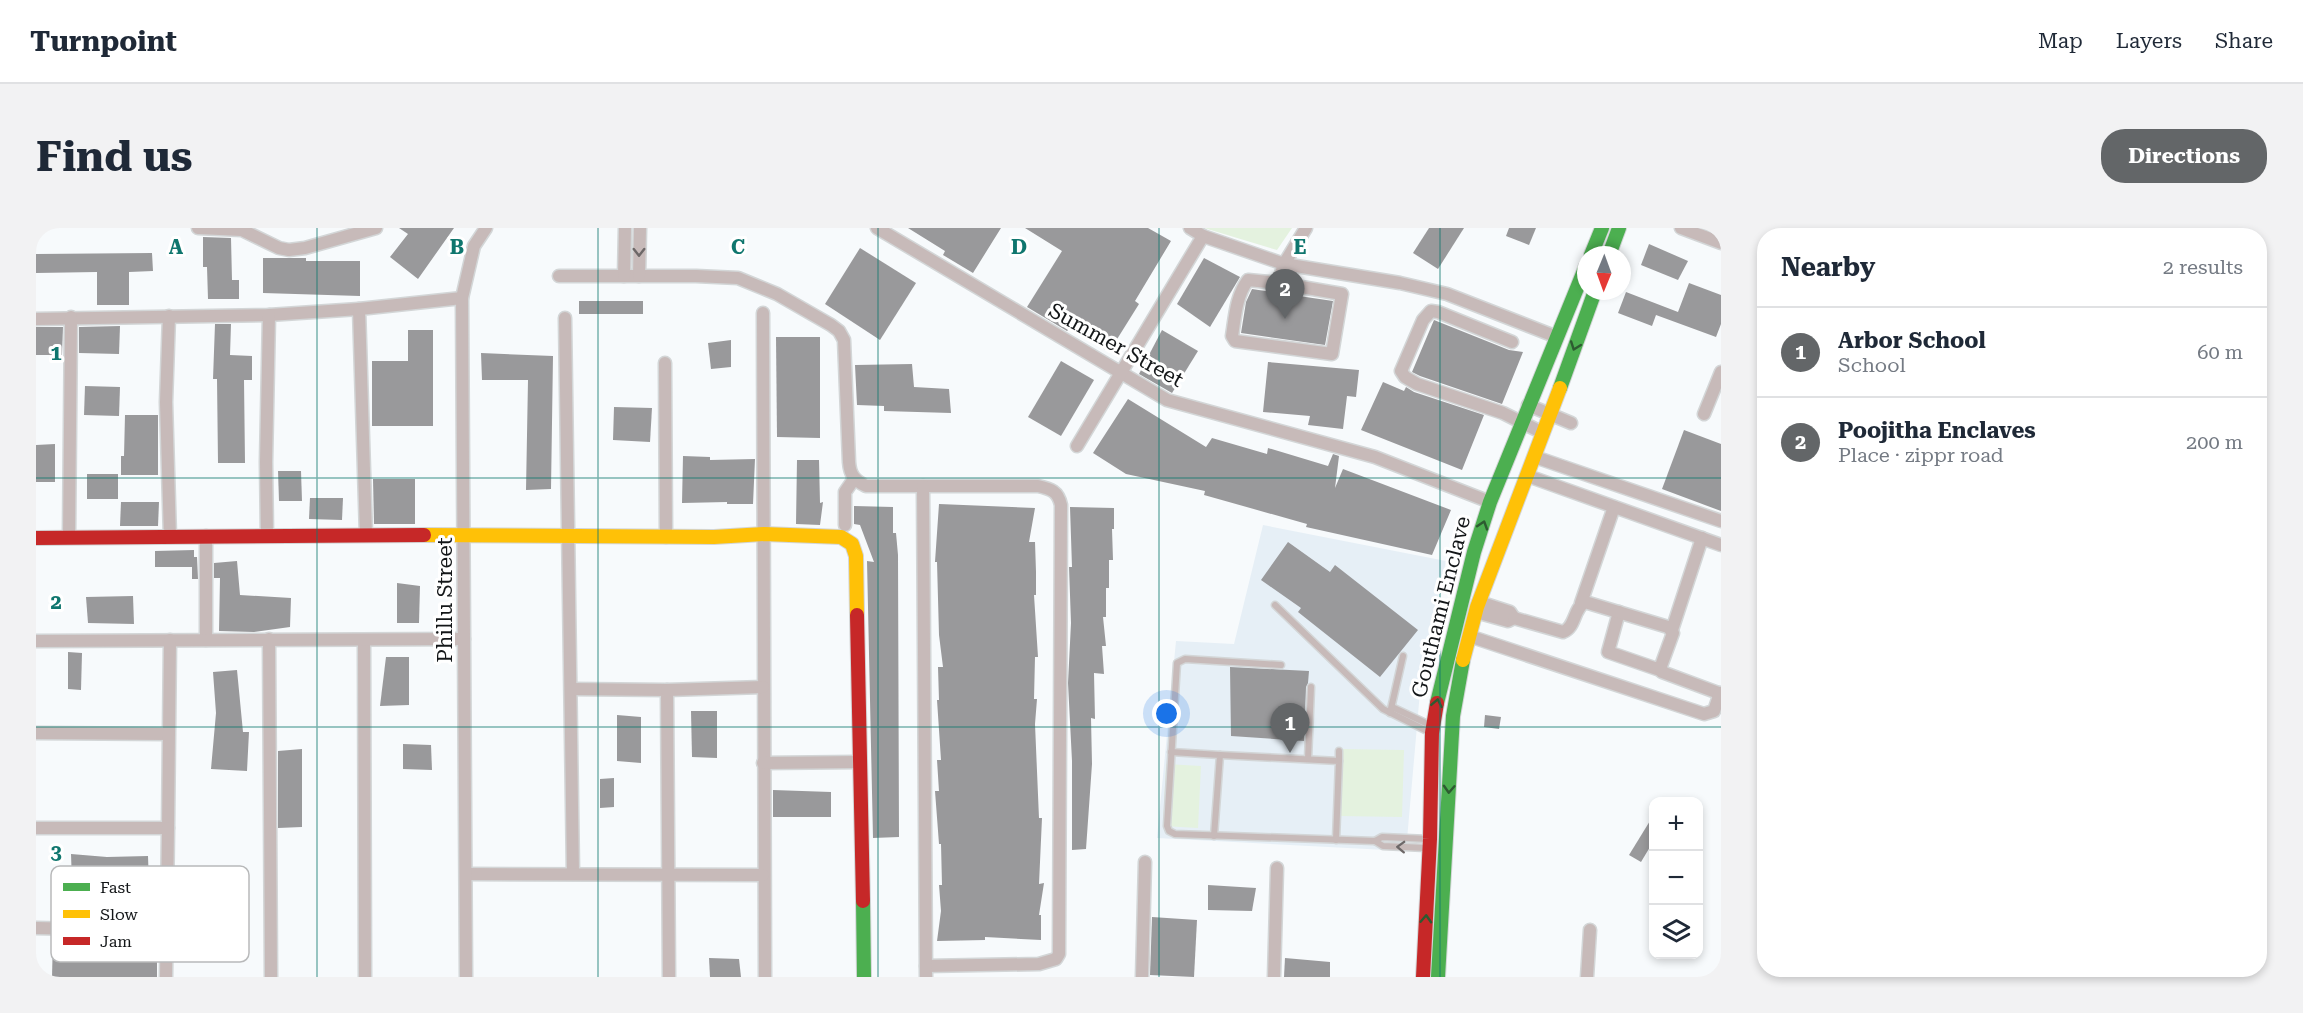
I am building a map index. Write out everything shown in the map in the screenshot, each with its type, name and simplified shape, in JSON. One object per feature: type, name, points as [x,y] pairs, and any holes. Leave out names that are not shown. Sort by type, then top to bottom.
[{"type":"street","points":[[198,228],[243,229],[279,248],[289,250],[305,248],[376,228]]},
{"type":"street","name":"Phillu Street","points":[[466,977],[462,298],[474,246],[486,228]]},
{"type":"street","points":[[624,276],[625,228]]},
{"type":"street","points":[[639,276],[640,228]]},
{"type":"street","name":"Summer Street","points":[[877,228],[1167,400],[1375,457],[1490,502]]},
{"type":"street","points":[[1190,228],[1203,236],[1284,264],[1400,283],[1447,294],[1557,337]]},
{"type":"street","points":[[1278,283],[1284,264],[1306,228]]},
{"type":"street","points":[[1595,246],[1602,228]]},
{"type":"street","points":[[1611,246],[1618,228]]},
{"type":"street","points":[[1681,228],[1721,243]]},
{"type":"street","points":[[1077,446],[1203,236]]},
{"type":"street","points":[[559,276],[738,278],[777,294],[839,331],[844,340],[849,462],[850,473],[854,479],[866,486],[923,486],[1038,486],[1054,491],[1059,496],[1061,505],[1059,954],[1056,959],[1039,964],[926,971],[923,486]]},
{"type":"street","points":[[1248,280],[1278,283],[1342,294],[1332,354],[1235,341],[1232,336],[1239,294],[1248,280]]},
{"type":"street","name":"Gouthami Enclave","points":[[1423,977],[1433,730],[1441,682],[1461,601],[1490,502],[1577,288]]},
{"type":"street","points":[[36,319],[269,315],[359,309],[462,298]]},
{"type":"street","name":"Gouthami Enclave","points":[[1438,977],[1453,716],[1469,636],[1477,607],[1528,476],[1592,300]]},
{"type":"street","points":[[359,309],[366,535]]},
{"type":"street","points":[[1512,342],[1431,311],[1423,320],[1401,370],[1405,377],[1417,384],[1503,413],[1543,433]]},
{"type":"street","points":[[762,314],[765,977]]},
{"type":"street","points":[[267,536],[269,315]]},
{"type":"street","points":[[169,316],[166,402],[170,537]]},
{"type":"street","points":[[69,537],[71,317]]},
{"type":"street","points":[[565,318],[570,537],[573,874]]},
{"type":"street","points":[[665,363],[666,537]]},
{"type":"street","points":[[1704,414],[1721,372]]},
{"type":"street","points":[[1528,405],[1571,423]]},
{"type":"street","points":[[1535,457],[1721,521]]},
{"type":"street","points":[[1528,476],[1721,545]]},
{"type":"street","points":[[845,525],[845,492],[854,479]]},
{"type":"street","points":[[1477,607],[1508,621],[1514,618],[1563,632],[1570,628],[1614,507]]},
{"type":"street","points":[[36,538],[366,535],[714,537],[764,534],[841,537],[848,540],[855,549],[864,977]]},
{"type":"street","points":[[206,639],[207,536]]},
{"type":"street","points":[[1660,670],[1702,538]]},
{"type":"street","points":[[1581,603],[1585,602],[1619,612],[1672,630]]},
{"type":"street","points":[[1469,636],[1704,714],[1714,711],[1720,694],[1608,652],[1619,612]]},
{"type":"street","points":[[268,639],[271,977]]},
{"type":"street","points":[[364,639],[365,977]]},
{"type":"street","points":[[36,640],[464,639]]},
{"type":"street","points":[[167,866],[170,640]]},
{"type":"street","points":[[571,689],[667,690],[763,687]]},
{"type":"street","points":[[667,690],[669,977]]},
{"type":"street","points":[[36,733],[168,734]]},
{"type":"street","points":[[763,763],[858,762]]},
{"type":"street","points":[[36,828],[168,828]]},
{"type":"street","points":[[1142,977],[1145,862]]},
{"type":"street","points":[[1274,977],[1277,868]]},
{"type":"street","points":[[466,874],[763,875]]},
{"type":"street","points":[[36,928],[51,928]]},
{"type":"street","points":[[1587,977],[1590,930]]},
{"type":"lane","points":[[1275,605],[1379,705],[1433,730]]},
{"type":"lane","points":[[1391,710],[1403,656]]},
{"type":"lane","points":[[1281,665],[1185,659],[1179,661],[1176,667],[1169,831],[1175,834],[1214,836],[1375,841],[1383,846],[1430,843]]},
{"type":"lane","points":[[1308,759],[1311,687]]},
{"type":"lane","points":[[1171,752],[1339,761]]},
{"type":"lane","points":[[1336,840],[1339,752]]},
{"type":"lane","points":[[1214,836],[1220,755]]},
{"type":"shaded area","points":[[1263,525],[1446,561],[1422,669],[1406,851],[1157,838],[1176,641],[1234,644]]},
{"type":"green space","points":[[1204,228],[1292,228],[1277,250]]},
{"type":"green space","points":[[1340,749],[1404,750],[1402,817],[1338,816]]},
{"type":"green space","points":[[1166,764],[1201,766],[1198,828],[1163,826]]},
{"type":"building","points":[[399,228],[454,228],[418,279],[390,257],[408,234]]},
{"type":"building","points":[[908,228],[1001,228],[973,273],[943,255],[945,251]]},
{"type":"building","points":[[1025,228],[1148,228],[1171,241],[1135,301],[1139,304],[1109,352],[1070,328],[1067,331],[1027,307],[1062,251]]},
{"type":"building","points":[[1429,228],[1464,228],[1438,269],[1413,253]]},
{"type":"building","points":[[1509,228],[1536,228],[1529,245],[1506,236]]},
{"type":"building","points":[[203,237],[231,238],[232,280],[239,280],[239,299],[208,299],[207,267],[203,267]]},
{"type":"building","points":[[1649,244],[1688,261],[1678,280],[1641,265]]},
{"type":"building","points":[[860,248],[916,283],[880,340],[825,304]]},
{"type":"building","points":[[152,253],[153,271],[129,272],[129,305],[97,305],[97,272],[36,273],[36,254]]},
{"type":"building","points":[[263,258],[360,261],[360,296],[263,293]]},
{"type":"building","points":[[1204,258],[1240,277],[1210,327],[1177,304]]},
{"type":"building","points":[[1689,283],[1721,295],[1721,324],[1716,337],[1656,315],[1652,326],[1618,313],[1623,300],[1631,300],[1631,294],[1678,312]]},
{"type":"building","points":[[1252,289],[1333,301],[1325,345],[1241,333],[1246,302]]},
{"type":"building","points":[[579,301],[643,301],[643,314],[579,314]]},
{"type":"building","points":[[1434,320],[1509,350],[1523,352],[1502,404],[1412,372]]},
{"type":"building","points":[[215,324],[231,324],[230,355],[252,356],[252,380],[244,380],[245,463],[218,463],[217,379],[213,379]]},
{"type":"building","points":[[120,326],[119,354],[79,353],[79,327]]},
{"type":"building","points":[[36,327],[63,327],[62,355],[36,355]]},
{"type":"building","points":[[408,330],[433,330],[433,426],[372,426],[372,361],[408,361]]},
{"type":"building","points":[[1162,330],[1198,351],[1172,393],[1139,374]]},
{"type":"building","points":[[776,337],[820,337],[820,438],[777,437]]},
{"type":"building","points":[[731,340],[731,367],[711,369],[708,343]]},
{"type":"building","points":[[481,353],[553,356],[551,489],[526,490],[528,380],[482,380]]},
{"type":"building","points":[[1061,361],[1094,380],[1061,436],[1028,417]]},
{"type":"building","points":[[1268,362],[1359,370],[1356,397],[1347,396],[1343,429],[1308,425],[1310,416],[1263,412]]},
{"type":"building","points":[[912,364],[914,387],[949,389],[951,413],[884,411],[884,406],[857,405],[855,365]]},
{"type":"building","points":[[1383,382],[1404,391],[1406,387],[1414,392],[1484,415],[1462,470],[1361,430]]},
{"type":"building","points":[[85,386],[120,387],[119,416],[84,415]]},
{"type":"building","points":[[1128,399],[1206,447],[1212,438],[1267,454],[1268,448],[1328,466],[1333,454],[1339,456],[1335,488],[1343,469],[1451,510],[1432,555],[1306,527],[1307,524],[1204,495],[1205,491],[1126,474],[1093,453]]},
{"type":"building","points":[[614,407],[652,408],[650,442],[613,440]]},
{"type":"building","points":[[125,415],[158,415],[158,475],[121,475]]},
{"type":"building","points":[[1684,430],[1721,444],[1721,511],[1662,489]]},
{"type":"building","points":[[55,444],[55,482],[36,482],[36,445]]},
{"type":"building","points":[[683,456],[710,457],[710,460],[755,459],[753,504],[682,503]]},
{"type":"building","points":[[797,460],[819,460],[820,503],[823,502],[820,525],[796,524]]},
{"type":"building","points":[[278,471],[301,471],[302,501],[279,501]]},
{"type":"building","points":[[87,474],[118,474],[118,499],[87,499]]},
{"type":"building","points":[[373,479],[415,479],[415,524],[374,524]]},
{"type":"building","points":[[310,498],[343,498],[342,520],[309,519]]},
{"type":"building","points":[[121,502],[159,502],[158,526],[120,526]]},
{"type":"building","points":[[939,504],[1035,508],[1029,542],[1035,542],[1036,572],[1036,595],[1034,595],[1038,657],[1035,657],[1034,699],[1037,699],[1035,724],[1039,818],[1042,818],[1039,884],[1044,883],[1039,915],[1041,915],[1041,940],[985,937],[985,940],[937,941],[941,911],[939,885],[942,885],[941,844],[939,844],[935,791],[939,791],[937,760],[941,760],[937,700],[939,700],[938,667],[943,667],[939,635],[937,562],[935,562]]},
{"type":"building","points":[[854,506],[893,507],[893,533],[896,533],[898,555],[899,837],[873,838],[867,561],[874,562],[860,525],[854,524]]},
{"type":"building","points":[[1070,507],[1114,508],[1113,560],[1109,560],[1106,617],[1103,617],[1106,646],[1102,646],[1104,674],[1094,673],[1095,719],[1091,718],[1092,764],[1086,849],[1072,850],[1072,761],[1068,683],[1071,623],[1069,567],[1072,567]]},
{"type":"building","points":[[1288,542],[1330,572],[1335,565],[1418,630],[1380,677],[1298,612],[1301,608],[1261,580]]},
{"type":"building","points":[[194,550],[194,557],[197,557],[198,579],[192,579],[192,567],[155,567],[155,551]]},
{"type":"building","points":[[237,561],[240,595],[291,598],[290,627],[254,632],[219,631],[220,578],[214,578],[214,563]]},
{"type":"building","points":[[397,583],[420,586],[419,623],[397,623]]},
{"type":"building","points":[[133,596],[134,624],[88,623],[86,597]]},
{"type":"building","points":[[68,652],[82,653],[81,690],[68,689]]},
{"type":"building","points":[[386,657],[409,657],[409,705],[380,706]]},
{"type":"building","points":[[1230,667],[1309,671],[1306,687],[1304,741],[1231,736]]},
{"type":"building","points":[[237,670],[243,732],[249,732],[247,771],[211,769],[216,713],[213,672]]},
{"type":"building","points":[[691,711],[717,711],[717,758],[692,757]]},
{"type":"building","points":[[617,715],[641,717],[641,763],[617,761]]},
{"type":"building","points":[[1485,715],[1501,717],[1499,729],[1484,727]]},
{"type":"building","points":[[403,744],[431,745],[432,770],[403,769]]},
{"type":"building","points":[[302,749],[302,827],[278,828],[278,751]]},
{"type":"building","points":[[614,778],[614,807],[600,808],[600,779]]},
{"type":"building","points":[[773,790],[831,792],[831,817],[773,817]]},
{"type":"building","points":[[1649,822],[1649,849],[1641,862],[1629,855]]},
{"type":"building","points":[[71,854],[107,857],[148,856],[148,866],[71,866]]},
{"type":"building","points":[[1208,885],[1256,888],[1252,911],[1208,910]]},
{"type":"building","points":[[1152,917],[1197,920],[1194,977],[1150,975]]},
{"type":"building","points":[[709,958],[739,959],[741,977],[710,977]]},
{"type":"building","points":[[1285,958],[1330,962],[1330,977],[1284,977]]},
{"type":"building","points":[[52,962],[157,962],[157,977],[52,977]]},
{"type":"traffic: fast","points":[[1595,246],[1602,228]]},
{"type":"traffic: fast","points":[[1612,246],[1619,228]]},
{"type":"traffic: fast","points":[[1437,703],[1474,552],[1490,502],[1577,288]]},
{"type":"traffic: fast","points":[[1560,388],[1592,300]]},
{"type":"traffic: fast","points":[[1438,977],[1453,716],[1463,660]]},
{"type":"traffic: fast","points":[[863,901],[864,977]]},
{"type":"traffic: slow","points":[[1463,660],[1477,607],[1560,388]]},
{"type":"traffic: slow","points":[[424,535],[714,537],[764,534],[841,537],[852,544],[856,556],[857,615]]},
{"type":"traffic: jam","points":[[36,538],[424,535]]},
{"type":"traffic: jam","points":[[857,615],[863,901]]},
{"type":"traffic: jam","points":[[1423,977],[1430,839],[1432,733],[1437,703]]},
{"type":"place","name":"Poojitha Enclaves","points":[[1285,319]]},
{"type":"place","name":"Arbor School","points":[[1290,753]]}]
